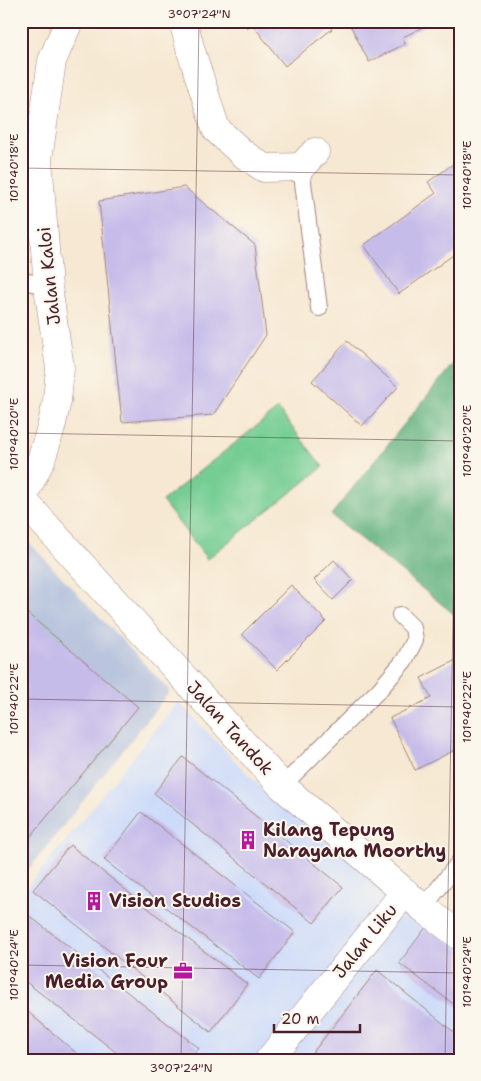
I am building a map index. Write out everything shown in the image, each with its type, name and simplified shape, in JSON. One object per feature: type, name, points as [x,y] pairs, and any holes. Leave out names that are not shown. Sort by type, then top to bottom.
[{"type":"street","name":"Jalan Kaloi","points":[[22,498],[41,460],[52,428],[57,401],[60,368],[48,286],[38,159],[52,61],[69,21]]},
{"type":"street","points":[[183,21],[216,129],[242,153],[264,168],[308,159]]},
{"type":"street","name":"Jalan Tandok","points":[[22,498],[282,786],[414,900],[460,936]]},
{"type":"street","name":"Jalan Liku","points":[[268,1060],[414,900]]},
{"type":"lane","points":[[308,159],[319,308]]},
{"type":"lane","points":[[21,280],[48,286]]},
{"type":"lane","points":[[282,786],[379,690],[404,660],[415,640],[413,628],[400,614]]},
{"type":"lane","points":[[414,900],[460,861]]},
{"type":"shaded area","points":[[21,534],[170,691],[21,879]]},
{"type":"shaded area","points":[[178,702],[269,796],[460,945],[460,1060],[21,1060],[21,895]]},
{"type":"green space","points":[[460,355],[460,620],[331,515]]},
{"type":"green space","points":[[278,409],[323,467],[207,559],[162,501]]},
{"type":"building","points":[[242,21],[325,21],[332,29],[285,66],[252,24],[247,28]]},
{"type":"building","points":[[348,21],[435,21],[403,37],[405,44],[369,62]]},
{"type":"building","points":[[460,159],[460,250],[399,294],[364,245],[436,193],[428,182]]},
{"type":"building","points":[[184,187],[255,245],[266,335],[213,415],[122,422],[99,201]]},
{"type":"building","points":[[347,341],[398,387],[362,426],[312,381]]},
{"type":"building","points":[[334,560],[353,580],[333,600],[314,580]]},
{"type":"building","points":[[291,585],[326,621],[277,670],[242,634]]},
{"type":"building","points":[[21,608],[138,707],[21,848]]},
{"type":"building","points":[[460,658],[460,737],[453,741],[457,749],[415,770],[390,718],[431,698],[421,678]]},
{"type":"building","name":"Kilang Tepung Narayana Moorthy","points":[[183,757],[343,887],[314,923],[154,793]]},
{"type":"building","points":[[141,812],[295,932],[259,979],[104,860]]},
{"type":"building","points":[[70,845],[154,913],[247,984],[211,1032],[33,890]]},
{"type":"building","points":[[23,911],[199,1048],[190,1060],[126,1060],[21,978],[21,912]]},
{"type":"building","points":[[427,926],[460,951],[460,1009],[399,963]]},
{"type":"building","points":[[377,970],[460,1037],[460,1060],[307,1060]]},
{"type":"building","points":[[21,1006],[81,1057],[79,1060],[21,1060]]},
{"type":"place","name":"Kilang Tepung Narayana Moorthy","points":[[248,840]]},
{"type":"place","name":"Vision Studios","points":[[94,901]]},
{"type":"place","name":"Vision Four Media Group","points":[[183,971]]}]
